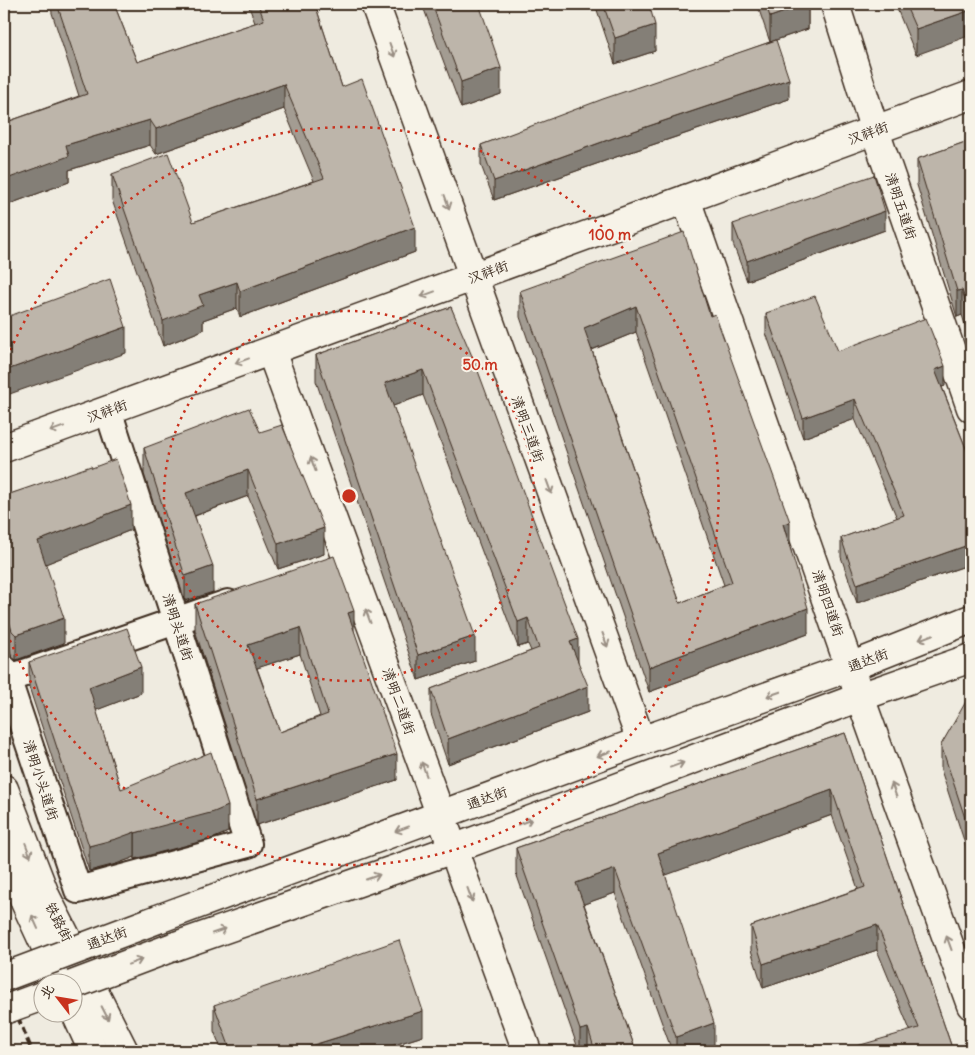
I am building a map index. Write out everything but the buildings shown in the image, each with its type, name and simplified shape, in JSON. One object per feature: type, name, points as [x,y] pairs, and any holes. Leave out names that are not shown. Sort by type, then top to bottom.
[{"type":"street","name":"清明三道街","points":[[375,4],[641,741]]},
{"type":"street","name":"清明五道街","points":[[835,4],[875,131],[971,408]]},
{"type":"street","name":"汉祥街","points":[[4,448],[971,95]]},
{"type":"street","name":"清明四道街","points":[[686,200],[860,697],[971,1005]]},
{"type":"street","name":"清明二道街","points":[[271,351],[339,564],[440,815],[527,1051]]},
{"type":"street","name":"清明头道街","points":[[78,890],[248,844],[108,410]]},
{"type":"street","points":[[5,674],[176,621],[248,596]]},
{"type":"street","name":"通达街","points":[[4,977],[641,741],[850,667],[971,619]]},
{"type":"street","points":[[82,981],[173,947],[453,849],[860,697],[971,658]]},
{"type":"street","name":"清明小头道街","points":[[5,674],[78,890]]},
{"type":"street","name":"铁路街","points":[[4,789],[46,897],[124,1051]]},
{"type":"street","name":"铁路街","points":[[4,848],[25,902],[57,972]]},
{"type":"street","points":[[4,1010],[32,1000]]},
{"type":"street","points":[[80,1022],[93,1051]]},
{"type":"railway","points":[[4,984],[32,1051]]},
{"type":"railway","points":[[4,1040],[9,1051]]}]
